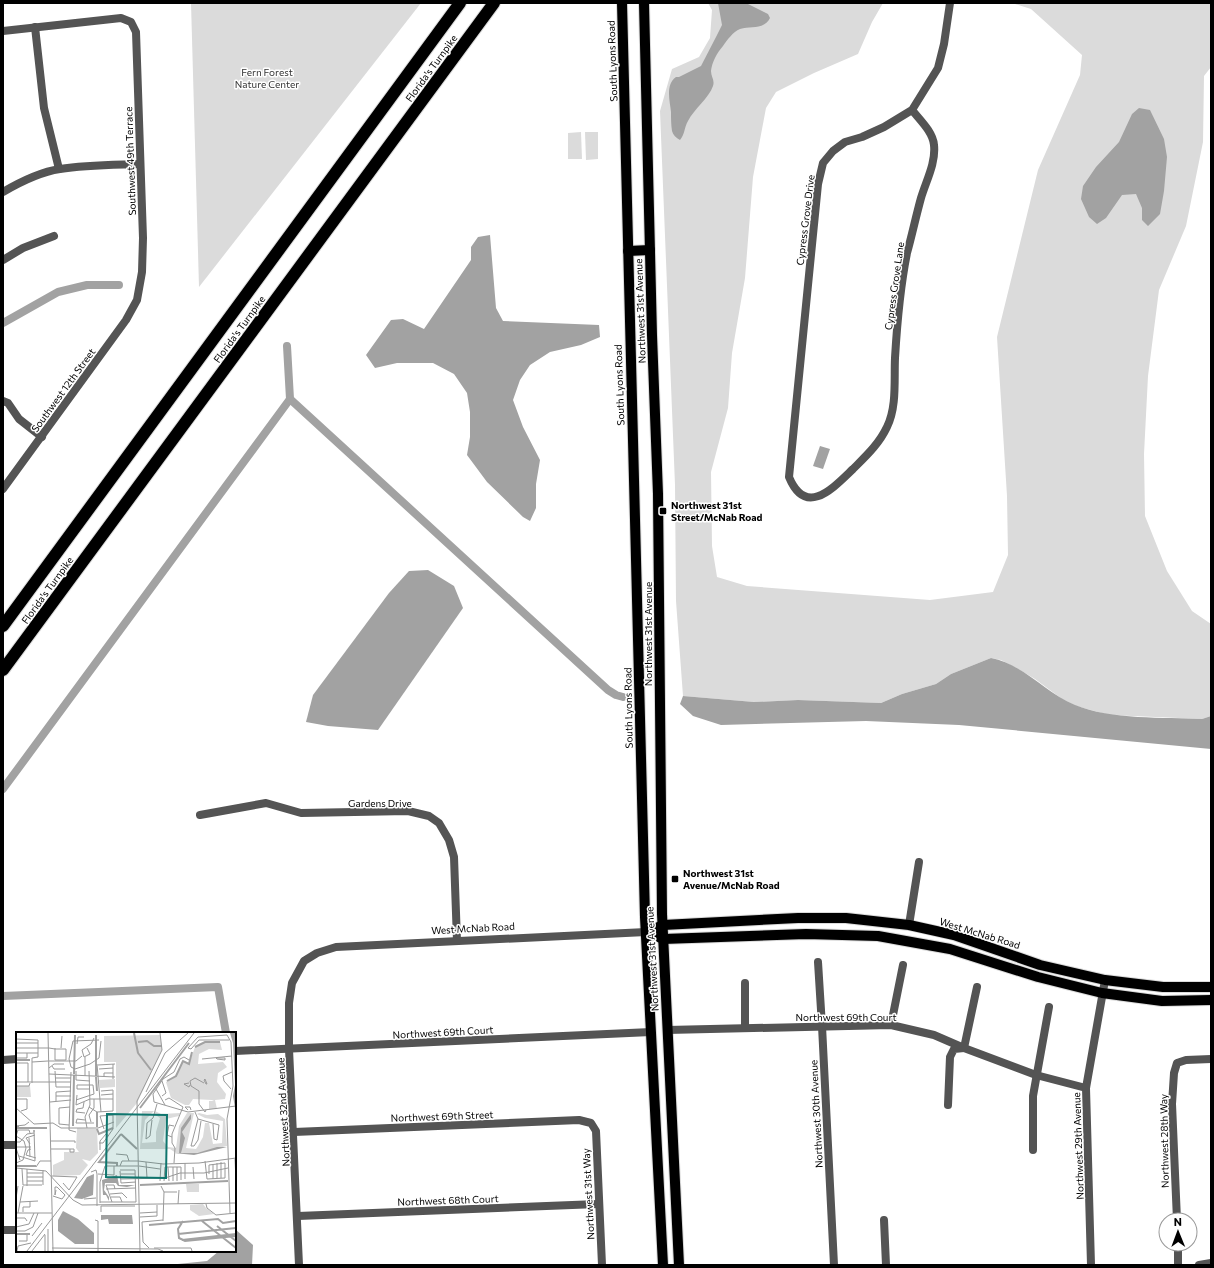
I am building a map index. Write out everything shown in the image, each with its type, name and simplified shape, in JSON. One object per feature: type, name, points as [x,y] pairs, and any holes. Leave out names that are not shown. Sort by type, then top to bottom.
[{"type":"highway","name":"Florida's Turnpike","points":[[3,626],[460,3]]},
{"type":"highway","name":"Florida's Turnpike","points":[[3,670],[494,3]]},
{"type":"main road","name":"South Lyons Road","points":[[622,3],[638,629],[640,766]]},
{"type":"main road","name":"Northwest 31st Avenue","points":[[644,3],[658,489],[660,815],[663,925],[679,1265]]},
{"type":"main road","points":[[628,251],[650,250]]},
{"type":"main road","name":"Northwest 31st Avenue","points":[[640,766],[646,932],[663,1265]]},
{"type":"main road","name":"West McNab Road","points":[[646,932],[663,925],[798,918],[846,918],[909,925],[954,935],[1040,965],[1105,980],[1163,987],[1211,987]]},
{"type":"main road","name":"West McNab Road","points":[[646,932],[664,939],[806,934],[878,936],[950,949],[1038,977],[1102,993],[1162,1001],[1211,1000]]},
{"type":"street","name":"Cypress Grove Drive","points":[[789,477],[818,184],[823,163],[833,151],[845,142],[862,137],[877,130],[912,110],[938,68],[944,44],[950,3]]},
{"type":"street","name":"Southwest 49th Terrace","points":[[35,27],[122,18],[131,22],[136,32],[143,238],[142,272],[137,300]]},
{"type":"street","points":[[3,31],[35,27],[44,108],[59,169]]},
{"type":"street","name":"Cypress Grove Lane","points":[[789,477],[792,485],[799,493],[809,498],[822,496],[832,489],[876,445],[888,426],[893,406],[899,310],[907,255],[921,197],[934,156],[934,143],[928,130],[912,110]]},
{"type":"street","points":[[3,192],[23,181],[59,169],[98,165],[140,164]]},
{"type":"street","points":[[3,260],[23,248],[54,236]]},
{"type":"street","name":"Southwest 12th Street","points":[[3,489],[126,320],[137,300]]},
{"type":"street","points":[[3,401],[8,403],[19,419],[42,437]]},
{"type":"street","name":"Gardens Drive","points":[[200,815],[266,804],[301,813],[408,811],[429,816],[439,823],[449,840],[454,857],[457,941]]},
{"type":"street","points":[[909,925],[919,862]]},
{"type":"street","name":"West McNab Road","points":[[304,961],[317,953],[336,947],[646,932]]},
{"type":"street","name":"Northwest 32nd Avenue","points":[[300,1265],[289,1049],[289,1003],[292,982],[304,961]]},
{"type":"street","name":"Northwest 30th Avenue","points":[[818,962],[834,1265]]},
{"type":"street","points":[[892,1026],[903,965]]},
{"type":"street","name":"Northwest 29th Avenue","points":[[1092,1265],[1086,1088],[1105,980]]},
{"type":"street","points":[[745,984],[745,1028]]},
{"type":"street","points":[[948,1105],[950,1057],[954,1049],[964,1048],[977,988]]},
{"type":"street","points":[[1033,1150],[1033,1096],[1049,1007]]},
{"type":"street","name":"Northwest 69th Court","points":[[667,1030],[822,1026],[892,1026],[934,1035],[1036,1075],[1086,1088]]},
{"type":"street","name":"Northwest 69th Court","points":[[236,1051],[651,1032]]},
{"type":"street","points":[[3,1060],[16,1059]]},
{"type":"street","name":"Northwest 28th Way","points":[[1176,1212],[1172,1104],[1174,1072],[1177,1063],[1186,1060],[1211,1059]]},
{"type":"street","name":"Northwest 69th Street","points":[[294,1132],[579,1120],[591,1123]]},
{"type":"street","name":"Northwest 31st Way","points":[[591,1123],[596,1131],[598,1204],[602,1265]]},
{"type":"street","points":[[3,1146],[16,1145]]},
{"type":"street","name":"Northwest 68th Court","points":[[298,1216],[598,1204]]},
{"type":"street","points":[[884,1220],[886,1265]]},
{"type":"street","points":[[3,1230],[16,1230]]},
{"type":"street","points":[[1178,1252],[1178,1265]]},
{"type":"street","points":[[1199,1265],[1211,1263]]},
{"type":"green space","name":"Fern Forest Nature Center","points":[[191,3],[421,3],[199,287]]},
{"type":"green space","points":[[708,3],[883,3],[872,22],[858,54],[814,73],[776,92],[766,108],[753,177],[745,278],[732,353],[728,408],[711,472],[712,546],[717,577],[747,586],[930,600],[993,592],[1008,555],[1007,496],[997,337],[1038,170],[1080,75],[1082,55],[1031,9],[1012,3],[1211,3],[1211,67],[1204,76],[1203,142],[1186,226],[1159,290],[1148,376],[1144,454],[1145,516],[1167,571],[1192,611],[1211,624],[1211,716],[1202,719],[1109,715],[1076,706],[1062,699],[1020,670],[1001,660],[991,658],[951,674],[936,684],[902,694],[881,703],[798,700],[754,702],[683,696],[676,601],[675,485],[660,111],[672,69],[699,57],[710,38],[712,10]]},
{"type":"green space","points":[[581,132],[582,159],[568,159],[568,133]]},
{"type":"green space","points":[[585,132],[598,132],[598,159],[586,160]]},
{"type":"shaded area","points":[[718,3],[746,3],[768,14],[770,18],[761,26],[740,29],[730,36],[715,58],[711,71],[713,84],[711,90],[691,117],[680,140],[673,134],[672,131],[669,93],[670,84],[676,77],[679,77],[701,66],[722,25]]},
{"type":"shaded area","points":[[1139,108],[1150,110],[1164,139],[1167,157],[1160,214],[1148,226],[1142,220],[1142,208],[1136,194],[1122,195],[1106,218],[1097,224],[1089,217],[1081,199],[1083,186],[1096,167],[1119,142],[1132,114]]},
{"type":"shaded area","points":[[490,235],[496,308],[503,321],[599,325],[600,337],[581,345],[550,352],[530,365],[520,380],[513,400],[523,427],[540,460],[536,484],[536,508],[530,521],[523,517],[487,482],[467,455],[470,437],[470,412],[467,393],[454,374],[433,363],[397,363],[375,368],[366,355],[391,320],[403,319],[424,329],[471,260],[471,247],[478,237]]},
{"type":"shaded area","points":[[820,446],[830,449],[823,469],[813,466]]},
{"type":"shaded area","points":[[428,570],[454,586],[463,608],[378,730],[328,726],[306,722],[313,695],[389,593],[409,571]]},
{"type":"shaded area","points":[[991,658],[1025,673],[1064,700],[1089,710],[1138,717],[1202,719],[1211,716],[1211,749],[959,725],[866,721],[721,725],[693,716],[680,704],[683,696],[754,702],[798,700],[881,703],[902,694],[936,684],[951,674]]},
{"type":"shaded area","points":[[236,1230],[253,1245],[252,1265],[168,1265],[207,1261],[218,1252],[236,1252]]},
{"type":"waterway","points":[[3,323],[58,292],[87,285],[119,285]]},
{"type":"waterway","points":[[287,346],[290,399],[608,690],[623,697]]},
{"type":"waterway","points":[[3,789],[290,399]]},
{"type":"waterway","points":[[3,996],[218,987],[226,1032]]},
{"type":"place","name":"Northwest 31st Street/McNab Road","points":[[663,511]]},
{"type":"place","name":"Northwest 31st Avenue/McNab Road","points":[[675,879]]}]
